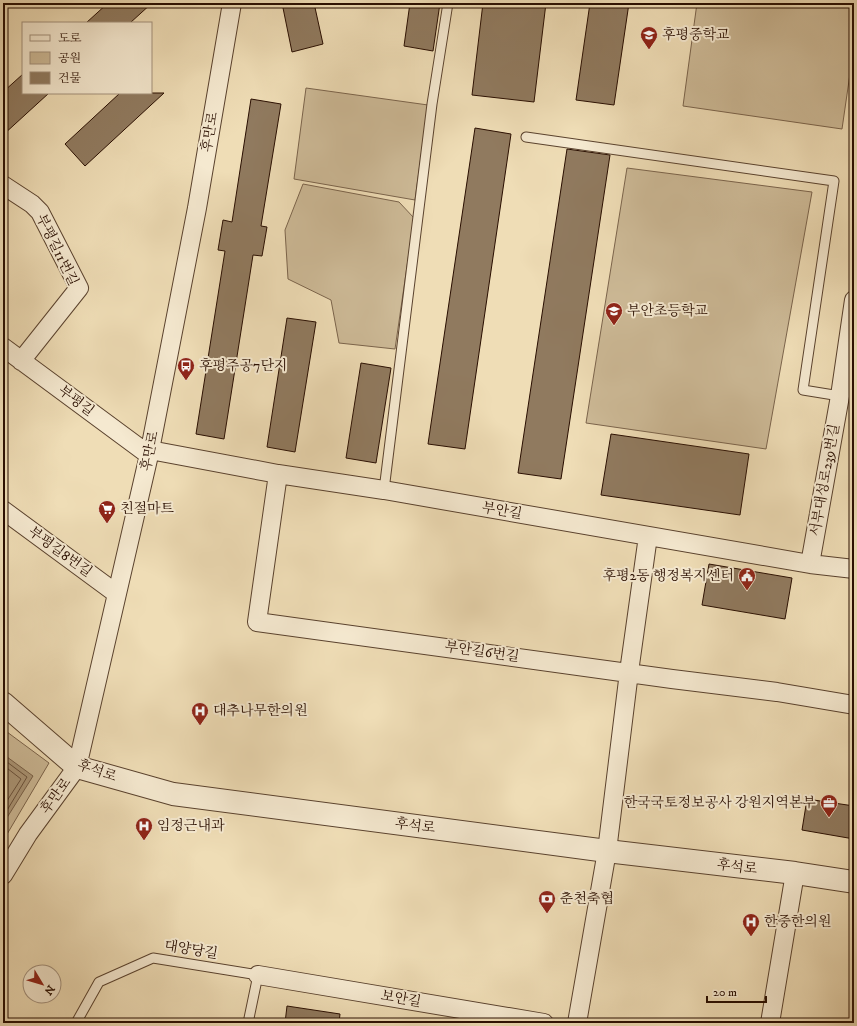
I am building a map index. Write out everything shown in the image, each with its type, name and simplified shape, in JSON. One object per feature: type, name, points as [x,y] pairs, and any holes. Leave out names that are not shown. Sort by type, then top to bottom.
[{"type":"street","name":"후만로","points":[[3,874],[28,834],[77,767],[150,453],[197,208],[232,3]]},
{"type":"street","name":"부평길11번길","points":[[3,185],[32,204],[40,212],[79,288],[22,361]]},
{"type":"street","name":"서부대성로239번길","points":[[810,564],[847,397],[854,300]]},
{"type":"street","name":"부평길","points":[[3,347],[150,453]]},
{"type":"street","name":"부안길","points":[[150,453],[384,490],[810,564],[854,569]]},
{"type":"street","name":"부안길6번길","points":[[278,474],[257,622],[672,679],[778,692],[854,705]]},
{"type":"street","name":"부평길8번길","points":[[3,510],[117,594]]},
{"type":"street","points":[[577,1023],[607,851],[629,672],[648,536]]},
{"type":"street","name":"후석로","points":[[3,703],[77,767],[173,794],[607,851],[795,873],[854,882]]},
{"type":"street","points":[[770,1023],[795,873]]},
{"type":"street","name":"보안길","points":[[258,975],[544,1023]]},
{"type":"lane","points":[[384,490],[432,104],[448,3]]},
{"type":"lane","points":[[526,137],[834,181],[804,390],[847,397]]},
{"type":"lane","name":"대양당길","points":[[76,1023],[99,982],[153,958],[258,975]]},
{"type":"lane","points":[[248,1023],[258,975]]},
{"type":"green space","points":[[697,3],[854,3],[854,46],[842,129],[683,106]]},
{"type":"green space","points":[[306,88],[428,105],[415,200],[294,179]]},
{"type":"green space","points":[[627,168],[812,192],[766,449],[586,423]]},
{"type":"green space","points":[[303,184],[399,202],[414,218],[395,349],[339,343],[331,300],[288,279],[285,230]]},
{"type":"green space","points":[[3,729],[49,763],[3,841]]},
{"type":"water","points":[[3,754],[33,776],[3,824]]},
{"type":"building","points":[[108,3],[152,3],[131,22],[87,22]]},
{"type":"building","points":[[282,3],[314,3],[323,44],[292,52]]},
{"type":"building","points":[[410,3],[440,3],[433,51],[404,46]]},
{"type":"building","points":[[483,3],[546,3],[534,102],[472,95]]},
{"type":"building","points":[[590,3],[629,3],[614,105],[576,100]]},
{"type":"building","points":[[22,75],[22,94],[48,94],[3,135],[3,92]]},
{"type":"building","points":[[164,93],[85,166],[65,144],[119,94]]},
{"type":"building","points":[[251,99],[281,104],[261,226],[267,227],[262,256],[253,255],[224,439],[196,434],[225,251],[218,250],[223,220],[232,222]]},
{"type":"building","points":[[475,128],[511,134],[465,449],[428,444]]},
{"type":"building","points":[[567,149],[610,155],[561,479],[518,473]]},
{"type":"building","points":[[287,318],[316,322],[295,452],[267,447]]},
{"type":"building","points":[[361,363],[391,368],[376,463],[346,458]]},
{"type":"building","points":[[611,434],[749,454],[740,515],[601,495]]},
{"type":"building","name":"후평2동 행정복지센터","points":[[709,564],[792,578],[785,619],[702,605]]},
{"type":"building","name":"한국국토정보공사 강원지역본부","points":[[807,799],[854,806],[854,839],[802,830]]},
{"type":"building","points":[[287,1006],[340,1014],[339,1023],[285,1023]]},
{"type":"place","name":"후평중학교","points":[[649,50]]},
{"type":"place","name":"부안초등학교","points":[[614,326]]},
{"type":"place","name":"후평주공7단지","points":[[186,381]]},
{"type":"place","name":"친절마트","points":[[107,524]]},
{"type":"place","name":"후평2동 행정복지센터","points":[[747,591]]},
{"type":"place","name":"대추나무한의원","points":[[200,726]]},
{"type":"place","name":"한국국토정보공사 강원지역본부","points":[[829,818]]},
{"type":"place","name":"임정근내과","points":[[144,841]]},
{"type":"place","name":"춘천축협","points":[[547,914]]},
{"type":"place","name":"한중한의원","points":[[751,937]]}]
